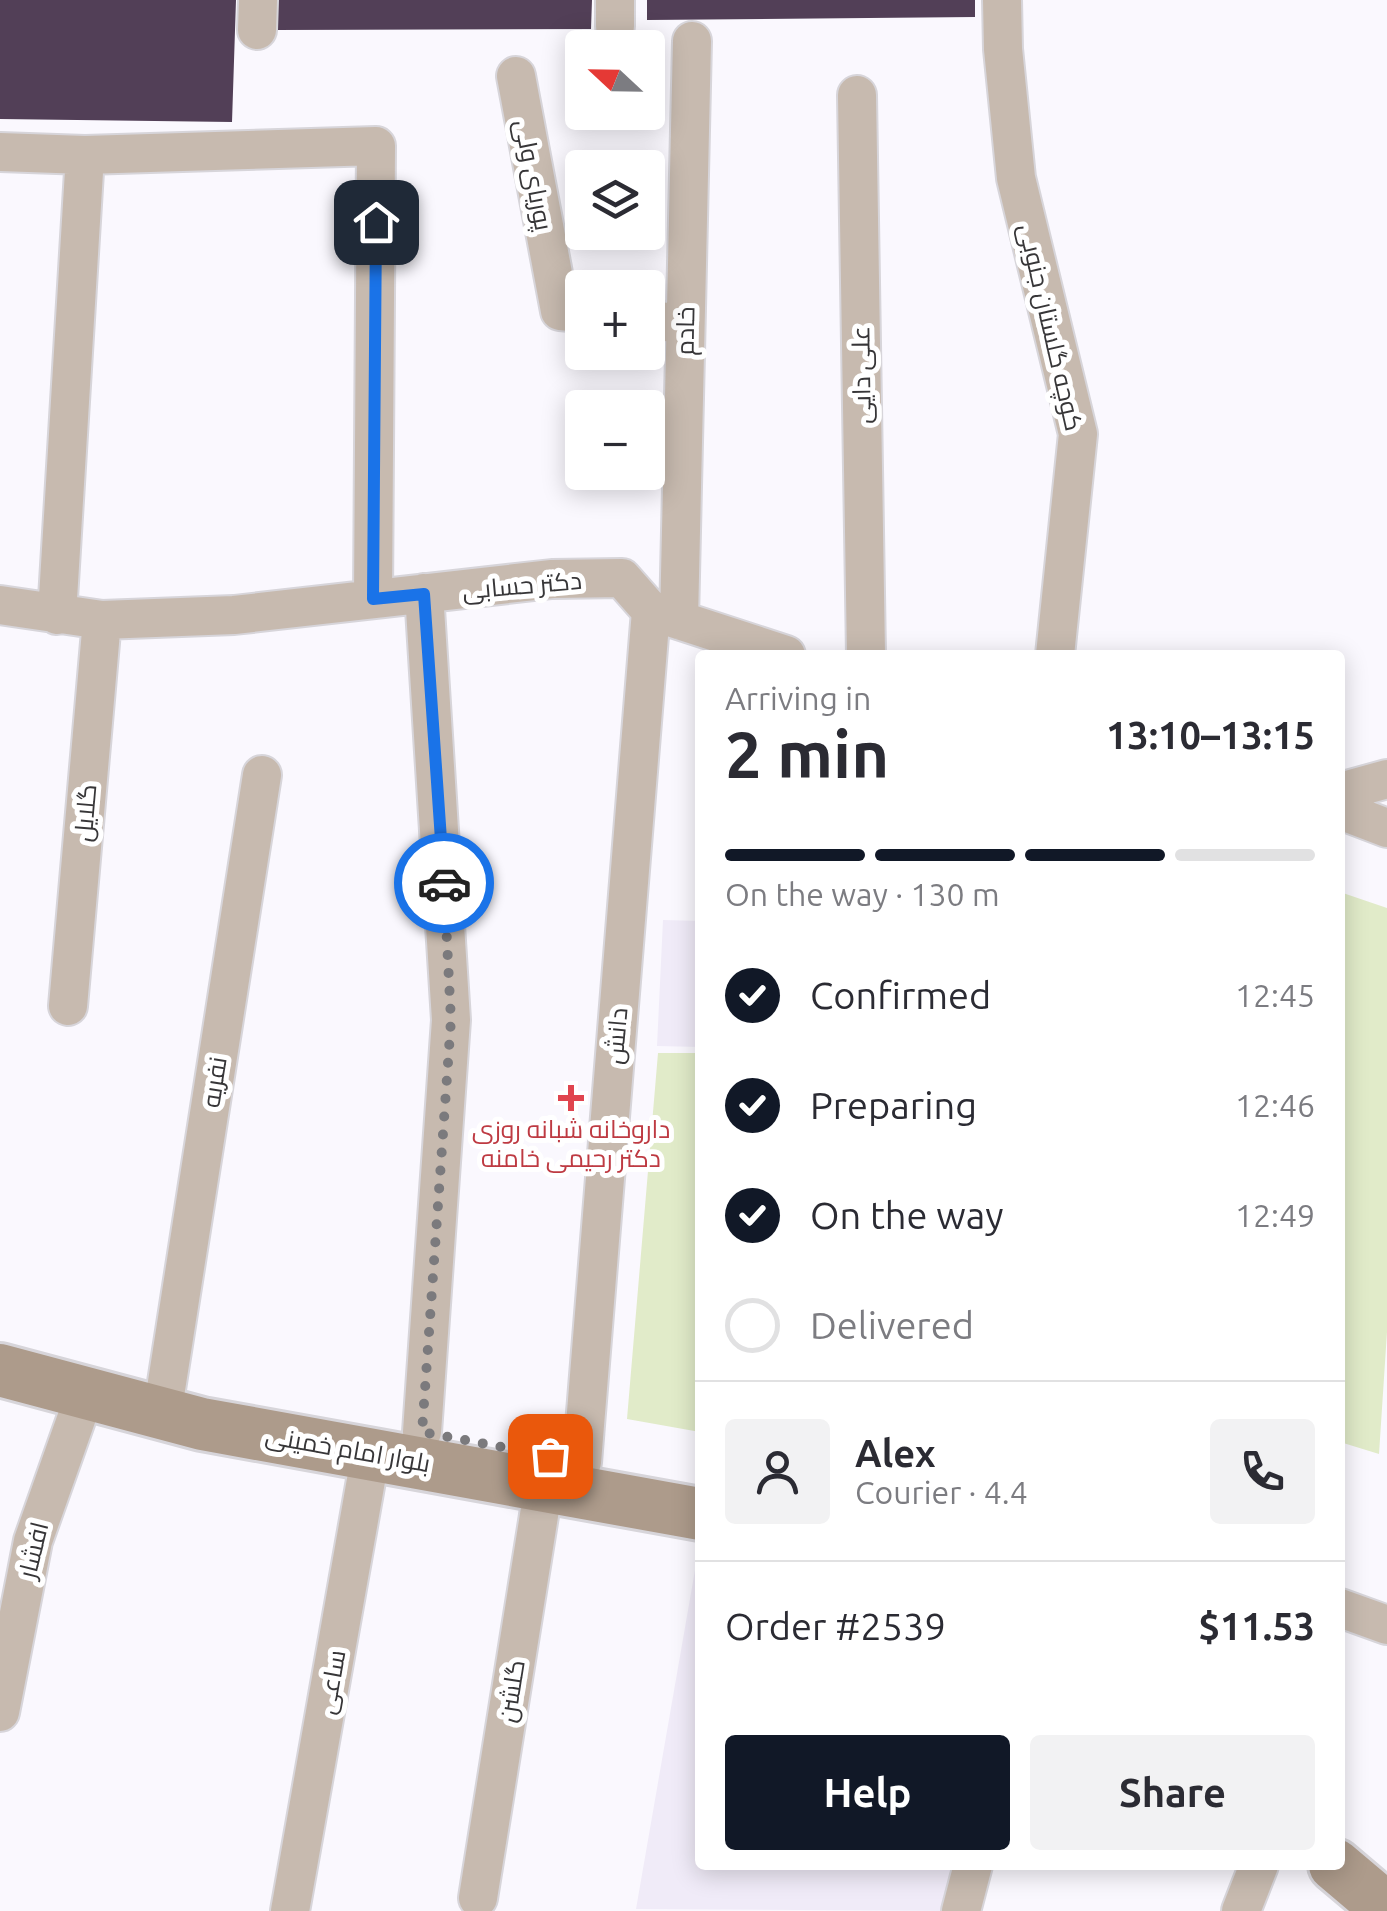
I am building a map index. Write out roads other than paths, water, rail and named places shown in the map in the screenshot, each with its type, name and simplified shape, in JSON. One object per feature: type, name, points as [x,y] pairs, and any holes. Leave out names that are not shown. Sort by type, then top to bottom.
[{"type":"street","name":"کوچه گلستان جنوبی","points":[[1002,0],[1016,178],[1078,434],[1056,650]]},
{"type":"street","name":"خادم","points":[[665,616],[686,324],[692,41]]},
{"type":"street","name":"پوریای ولی","points":[[516,76],[560,311],[565,311]]},
{"type":"street","name":"علی دایی","points":[[857,95],[866,650]]},
{"type":"street","points":[[0,152],[85,154],[376,146],[373,599]]},
{"type":"street","points":[[57,615],[85,154]]},
{"type":"street","points":[[665,322],[686,324]]},
{"type":"street","name":"دکتر حسابی","points":[[0,605],[102,620],[234,615],[552,579],[622,578],[665,616],[770,650]]},
{"type":"street","points":[[422,1432],[451,1020],[424,594]]},
{"type":"street","name":"دانش","points":[[563,1473],[665,616]]},
{"type":"street","name":"گلایل","points":[[68,1006],[102,620]]},
{"type":"street","name":"نفریه","points":[[166,1389],[262,775]]},
{"type":"street","points":[[1345,791],[1387,779]]},
{"type":"street","points":[[1345,812],[1387,828]]},
{"type":"street","name":"بلوار امام خمینی","points":[[0,1343],[166,1389],[422,1432],[695,1513]]},
{"type":"street","name":"بلوار امام خمینی","points":[[0,1370],[202,1424],[372,1452],[695,1485]]},
{"type":"street","name":"افشار","points":[[0,1712],[33,1541],[86,1394]]},
{"type":"street","name":"ساعی","points":[[290,1911],[372,1452]]},
{"type":"street","name":"گلشن","points":[[478,1898],[563,1473]]},
{"type":"street","points":[[1345,1610],[1387,1625]]},
{"type":"street","points":[[961,1911],[971,1870]]},
{"type":"street","points":[[1241,1911],[1257,1870]]},
{"type":"street","points":[[1341,1870],[1387,1909]]},
{"type":"place","name":"داروخانه شبانه روزی دکتر رحیمی خامنه","points":[[571,1098]]}]
